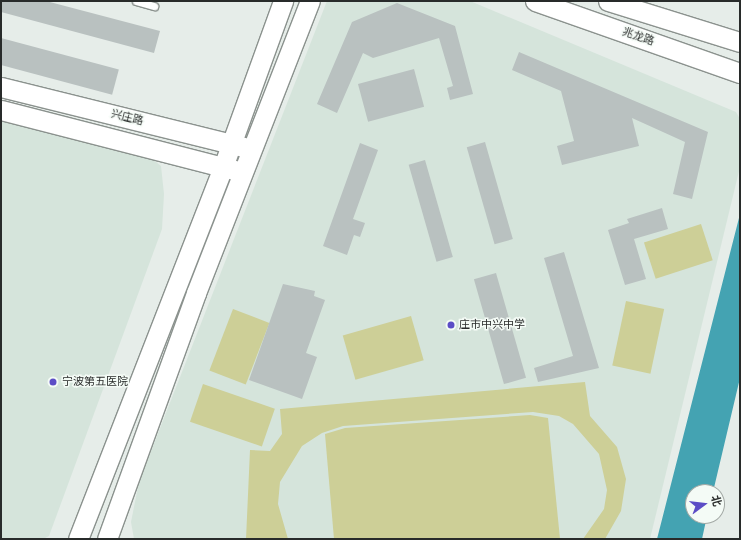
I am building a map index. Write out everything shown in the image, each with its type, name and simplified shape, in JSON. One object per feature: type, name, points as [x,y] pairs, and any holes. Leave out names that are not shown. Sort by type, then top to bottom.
[{"type":"street","points":[[78,539],[223,167],[283,1]]},
{"type":"street","points":[[107,539],[310,1]]},
{"type":"street","name":"兆龙路","points":[[535,1],[734,71]]},
{"type":"street","points":[[608,1],[740,42]]},
{"type":"street","name":"兴庄路","points":[[1,87],[253,149]]},
{"type":"street","name":"兴庄路","points":[[1,110],[244,173]]},
{"type":"lane","points":[[136,1],[154,6]]},
{"type":"shaded area","name":"庄市中兴中学","points":[[327,1],[470,1],[736,112],[740,119],[740,167],[650,539],[134,539],[131,522],[139,482]]},
{"type":"shaded area","name":"宁波第五医院","points":[[1,118],[146,154],[161,166],[164,194],[162,229],[49,536],[43,539],[1,539]]},
{"type":"green space","points":[[701,224],[713,260],[656,279],[644,243]]},
{"type":"green space","points":[[626,301],[664,309],[650,374],[612,366]]},
{"type":"green space","points":[[233,309],[269,323],[246,385],[209,371]]},
{"type":"green space","points":[[411,316],[424,360],[355,380],[343,336]]},
{"type":"green space","points":[[585,382],[590,416],[617,447],[626,479],[621,511],[605,539],[583,539],[604,509],[607,490],[599,454],[573,424],[559,416],[533,412],[343,426],[322,433],[302,446],[280,482],[278,504],[288,539],[246,539],[250,450],[270,451],[282,434],[280,409]]},
{"type":"green space","points":[[203,384],[275,409],[262,447],[190,422]]},
{"type":"green space","points":[[530,415],[548,418],[560,539],[334,539],[325,434],[345,428]]},
{"type":"water","points":[[740,214],[740,378],[715,484],[685,484],[685,524],[705,524],[702,539],[657,539]]},
{"type":"building","points":[[1,1],[46,1],[160,31],[154,53],[1,12]]},
{"type":"building","points":[[397,3],[455,26],[473,94],[450,100],[447,88],[453,86],[439,38],[373,58],[363,53],[337,113],[317,104],[352,22]]},
{"type":"building","points":[[1,38],[119,70],[112,95],[1,65]]},
{"type":"building","points":[[519,52],[708,132],[692,199],[673,194],[685,142],[632,118],[639,146],[562,165],[557,146],[574,141],[561,91],[512,70]]},
{"type":"building","points":[[414,69],[424,107],[368,122],[358,84]]},
{"type":"building","points":[[485,142],[513,239],[495,244],[467,147]]},
{"type":"building","points":[[360,143],[378,150],[353,219],[365,223],[360,237],[354,235],[347,255],[323,246]]},
{"type":"building","points":[[425,160],[453,257],[436,262],[409,165]]},
{"type":"building","points":[[662,208],[668,229],[634,239],[646,279],[625,285],[608,230],[629,223],[627,219]]},
{"type":"building","points":[[564,252],[599,368],[538,382],[534,368],[573,356],[544,258]]},
{"type":"building","points":[[496,273],[526,378],[504,384],[474,279]]},
{"type":"building","points":[[283,284],[315,291],[314,296],[325,300],[306,353],[317,357],[302,399],[249,380]]},
{"type":"place","name":"庄市中兴中学","points":[[451,325]]},
{"type":"place","name":"宁波第五医院","points":[[53,382]]}]
